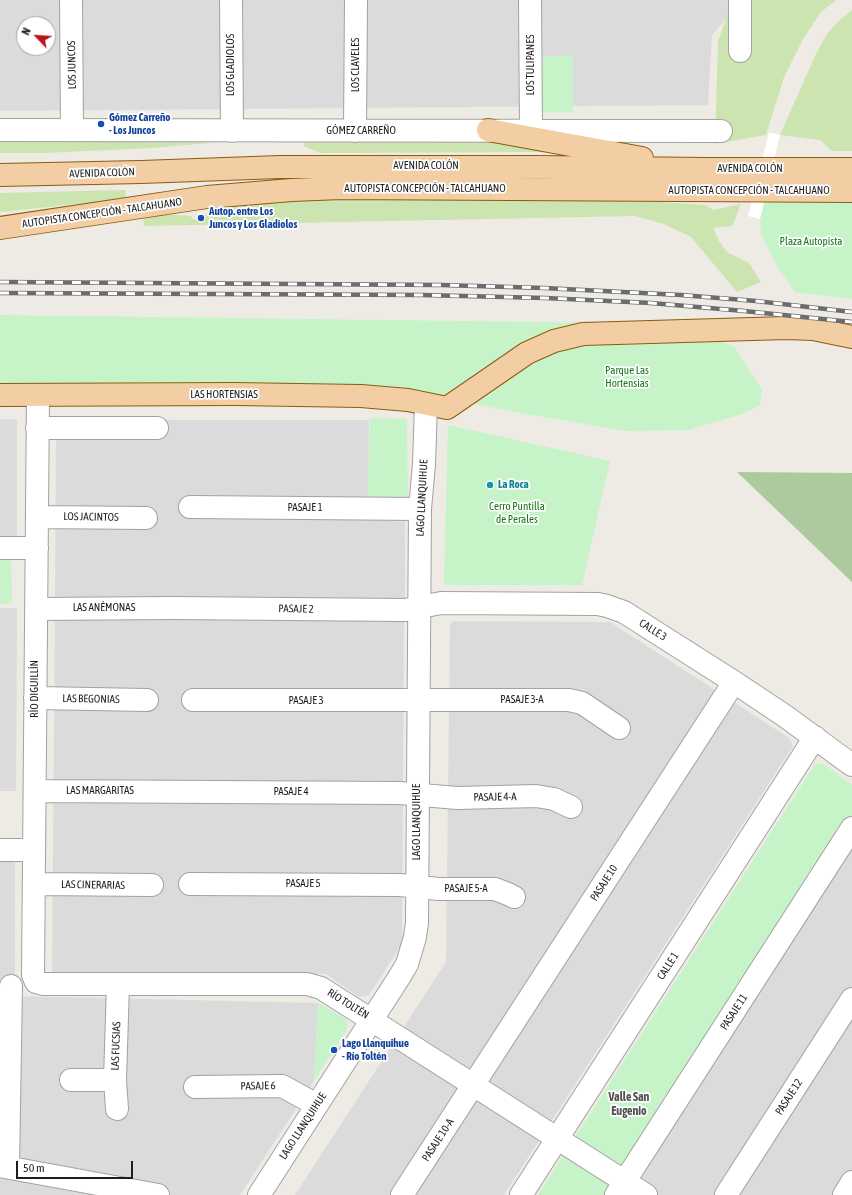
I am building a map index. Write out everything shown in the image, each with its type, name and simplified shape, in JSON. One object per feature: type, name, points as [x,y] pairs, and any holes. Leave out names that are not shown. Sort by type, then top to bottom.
[{"type":"main road","points":[[488,130],[705,169]]},
{"type":"main road","name":"AVENIDA COLÓN","points":[[0,175],[133,172],[280,166],[852,169]]},
{"type":"main road","name":"AUTOPISTA CONCEPCIÓN - TALCAHUANO","points":[[0,228],[207,197],[292,190],[348,188],[852,191]]},
{"type":"main road","name":"LAS HORTENSIAS","points":[[0,395],[235,394],[361,396],[390,398],[447,408],[526,353],[554,341],[583,334],[786,328],[812,329],[852,337]]},
{"type":"street","name":"LOS JUNCOS","points":[[71,0],[72,130]]},
{"type":"street","name":"LOS GLADIOLOS","points":[[231,0],[232,130]]},
{"type":"street","name":"LOS CLAVELES","points":[[355,131],[356,0]]},
{"type":"street","name":"LOS TULIPANES","points":[[530,0],[531,130]]},
{"type":"street","points":[[740,0],[740,51]]},
{"type":"street","name":"GÓMEZ CARREÑO","points":[[0,130],[721,130]]},
{"type":"street","name":"RÍO DIGUILLÍN","points":[[36,982],[33,975],[38,395]]},
{"type":"street","name":"LAGO LLANQUIHUE","points":[[259,1195],[400,976],[412,950],[415,937],[417,923],[420,509],[424,464],[426,404]]},
{"type":"street","points":[[37,428],[157,428]]},
{"type":"street","name":"PASAJE 1","points":[[190,507],[420,509]]},
{"type":"street","name":"LOS JACINTOS","points":[[37,516],[146,518]]},
{"type":"street","points":[[0,548],[37,548]]},
{"type":"street","name":"CALLE 3","points":[[419,608],[442,603],[598,604],[624,612],[734,682],[815,737],[852,765]]},
{"type":"street","name":"PASAJE 2","points":[[172,608],[405,610],[419,608]]},
{"type":"street","name":"LAS ANÉMONAS","points":[[36,609],[172,608]]},
{"type":"street","name":"PASAJE 10","points":[[473,1084],[734,682]]},
{"type":"street","name":"LAS BEGONIAS","points":[[35,698],[147,700]]},
{"type":"street","name":"PASAJE 3","points":[[193,700],[418,701]]},
{"type":"street","name":"PASAJE 3-A","points":[[418,701],[568,700],[582,703],[619,728]]},
{"type":"street","name":"CALLE 1","points":[[521,1195],[815,737]]},
{"type":"street","name":"LAS MARGARITAS","points":[[35,791],[165,792]]},
{"type":"street","name":"PASAJE 4","points":[[165,792],[417,794]]},
{"type":"street","name":"PASAJE 4-A","points":[[417,794],[457,798],[536,796],[554,799],[571,807]]},
{"type":"street","name":"PASAJE 11","points":[[620,1188],[852,828]]},
{"type":"street","points":[[0,850],[34,850]]},
{"type":"street","name":"LAS CINERARIAS","points":[[34,884],[152,885]]},
{"type":"street","name":"PASAJE 5","points":[[190,884],[417,886]]},
{"type":"street","name":"PASAJE 5-A","points":[[417,886],[438,889],[495,889],[514,897]]},
{"type":"street","name":"RÍO TOLTÉN","points":[[5,986],[28,985],[36,982],[43,984],[307,984],[321,988],[557,1138],[620,1188],[646,1195]]},
{"type":"street","name":"LAS FUCSIAS","points":[[117,1109],[115,1080],[118,984]]},
{"type":"street","points":[[5,986],[4,1167],[158,1195]]},
{"type":"street","name":"PASAJE 12","points":[[726,1195],[852,999]]},
{"type":"street","points":[[71,1080],[115,1080]]},
{"type":"street","name":"PASAJE 10-A","points":[[402,1195],[473,1084]]},
{"type":"street","name":"PASAJE 6","points":[[195,1087],[282,1086],[317,1105]]},
{"type":"street","points":[[844,1195],[852,1182]]},
{"type":"shaded area","points":[[0,0],[743,0],[712,35],[708,105],[0,111]]},
{"type":"shaded area","points":[[0,419],[17,419],[17,542],[0,542]]},
{"type":"shaded area","points":[[166,420],[369,420],[368,520],[405,519],[405,605],[55,603],[56,436],[165,437]]},
{"type":"shaded area","points":[[0,608],[17,608],[16,791],[0,791]]},
{"type":"shaded area","points":[[55,618],[404,620],[402,944],[369,995],[359,997],[326,974],[52,974]]},
{"type":"shaded area","points":[[453,621],[610,622],[789,738],[793,746],[504,1195],[295,1195],[446,962],[450,624]]},
{"type":"shaded area","points":[[852,848],[852,1195],[628,1195]]},
{"type":"shaded area","points":[[0,858],[15,858],[15,996],[318,1003],[314,1081],[240,1195],[0,1195]]},
{"type":"green space","points":[[737,0],[836,0],[821,12],[803,39],[784,77],[766,135],[715,144],[718,41],[730,8]]},
{"type":"green space","points":[[852,10],[852,151],[832,151],[820,140],[780,135],[815,56],[827,34]]},
{"type":"green space","points":[[539,56],[573,56],[573,112],[539,112]]},
{"type":"green space","points":[[304,137],[466,137],[576,151],[320,153],[304,146]]},
{"type":"green space","points":[[0,138],[206,138],[209,143],[153,148],[44,153],[0,153]]},
{"type":"green space","points":[[126,190],[125,199],[0,212],[0,193]]},
{"type":"green space","points":[[363,198],[632,200],[706,205],[713,210],[741,204],[732,226],[713,228],[719,241],[727,252],[749,263],[761,282],[737,292],[691,237],[664,224],[635,216],[144,226],[143,215],[164,214],[191,216],[192,219],[203,220],[203,215],[217,213],[241,203]]},
{"type":"green space","name":"Plaza Autopista","points":[[765,200],[852,200],[852,299],[795,292],[780,271],[761,234],[760,219]]},
{"type":"green space","name":"Parque Las Hortensias","points":[[0,315],[619,323],[680,330],[734,346],[762,390],[760,405],[742,414],[688,430],[625,431],[526,414],[386,387],[321,385],[37,386],[0,383]]},
{"type":"green space","points":[[370,418],[407,419],[408,501],[368,497]]},
{"type":"green space","name":"Cerro Puntilla de Perales","points":[[448,425],[610,461],[582,585],[444,585]]},
{"type":"green space","points":[[737,472],[852,473],[852,582]]},
{"type":"green space","points":[[11,553],[12,603],[0,604],[0,554]]},
{"type":"green space","points":[[822,763],[852,785],[852,816],[608,1195],[538,1195],[815,764]]},
{"type":"green space","points":[[318,1003],[346,1019],[347,1029],[314,1081]]},
{"type":"pier","points":[[769,132],[780,135],[760,219],[748,216]]},
{"type":"railway","points":[[0,282],[441,285],[544,288],[681,295],[756,301],[852,312]]},
{"type":"railway","points":[[0,293],[422,295],[545,298],[651,303],[852,322]]},
{"type":"place","name":"Gómez Carreño - Los Juncos","points":[[101,124]]},
{"type":"place","name":"Autop. entre Los Juncos y Los Gladiolos","points":[[201,218]]},
{"type":"place","name":"La Roca","points":[[490,485]]},
{"type":"place","name":"Lago Llanquihue - Río Toltén","points":[[334,1050]]},
{"type":"district","name":"Valle San Eugenio","points":[[629,1104]]}]
